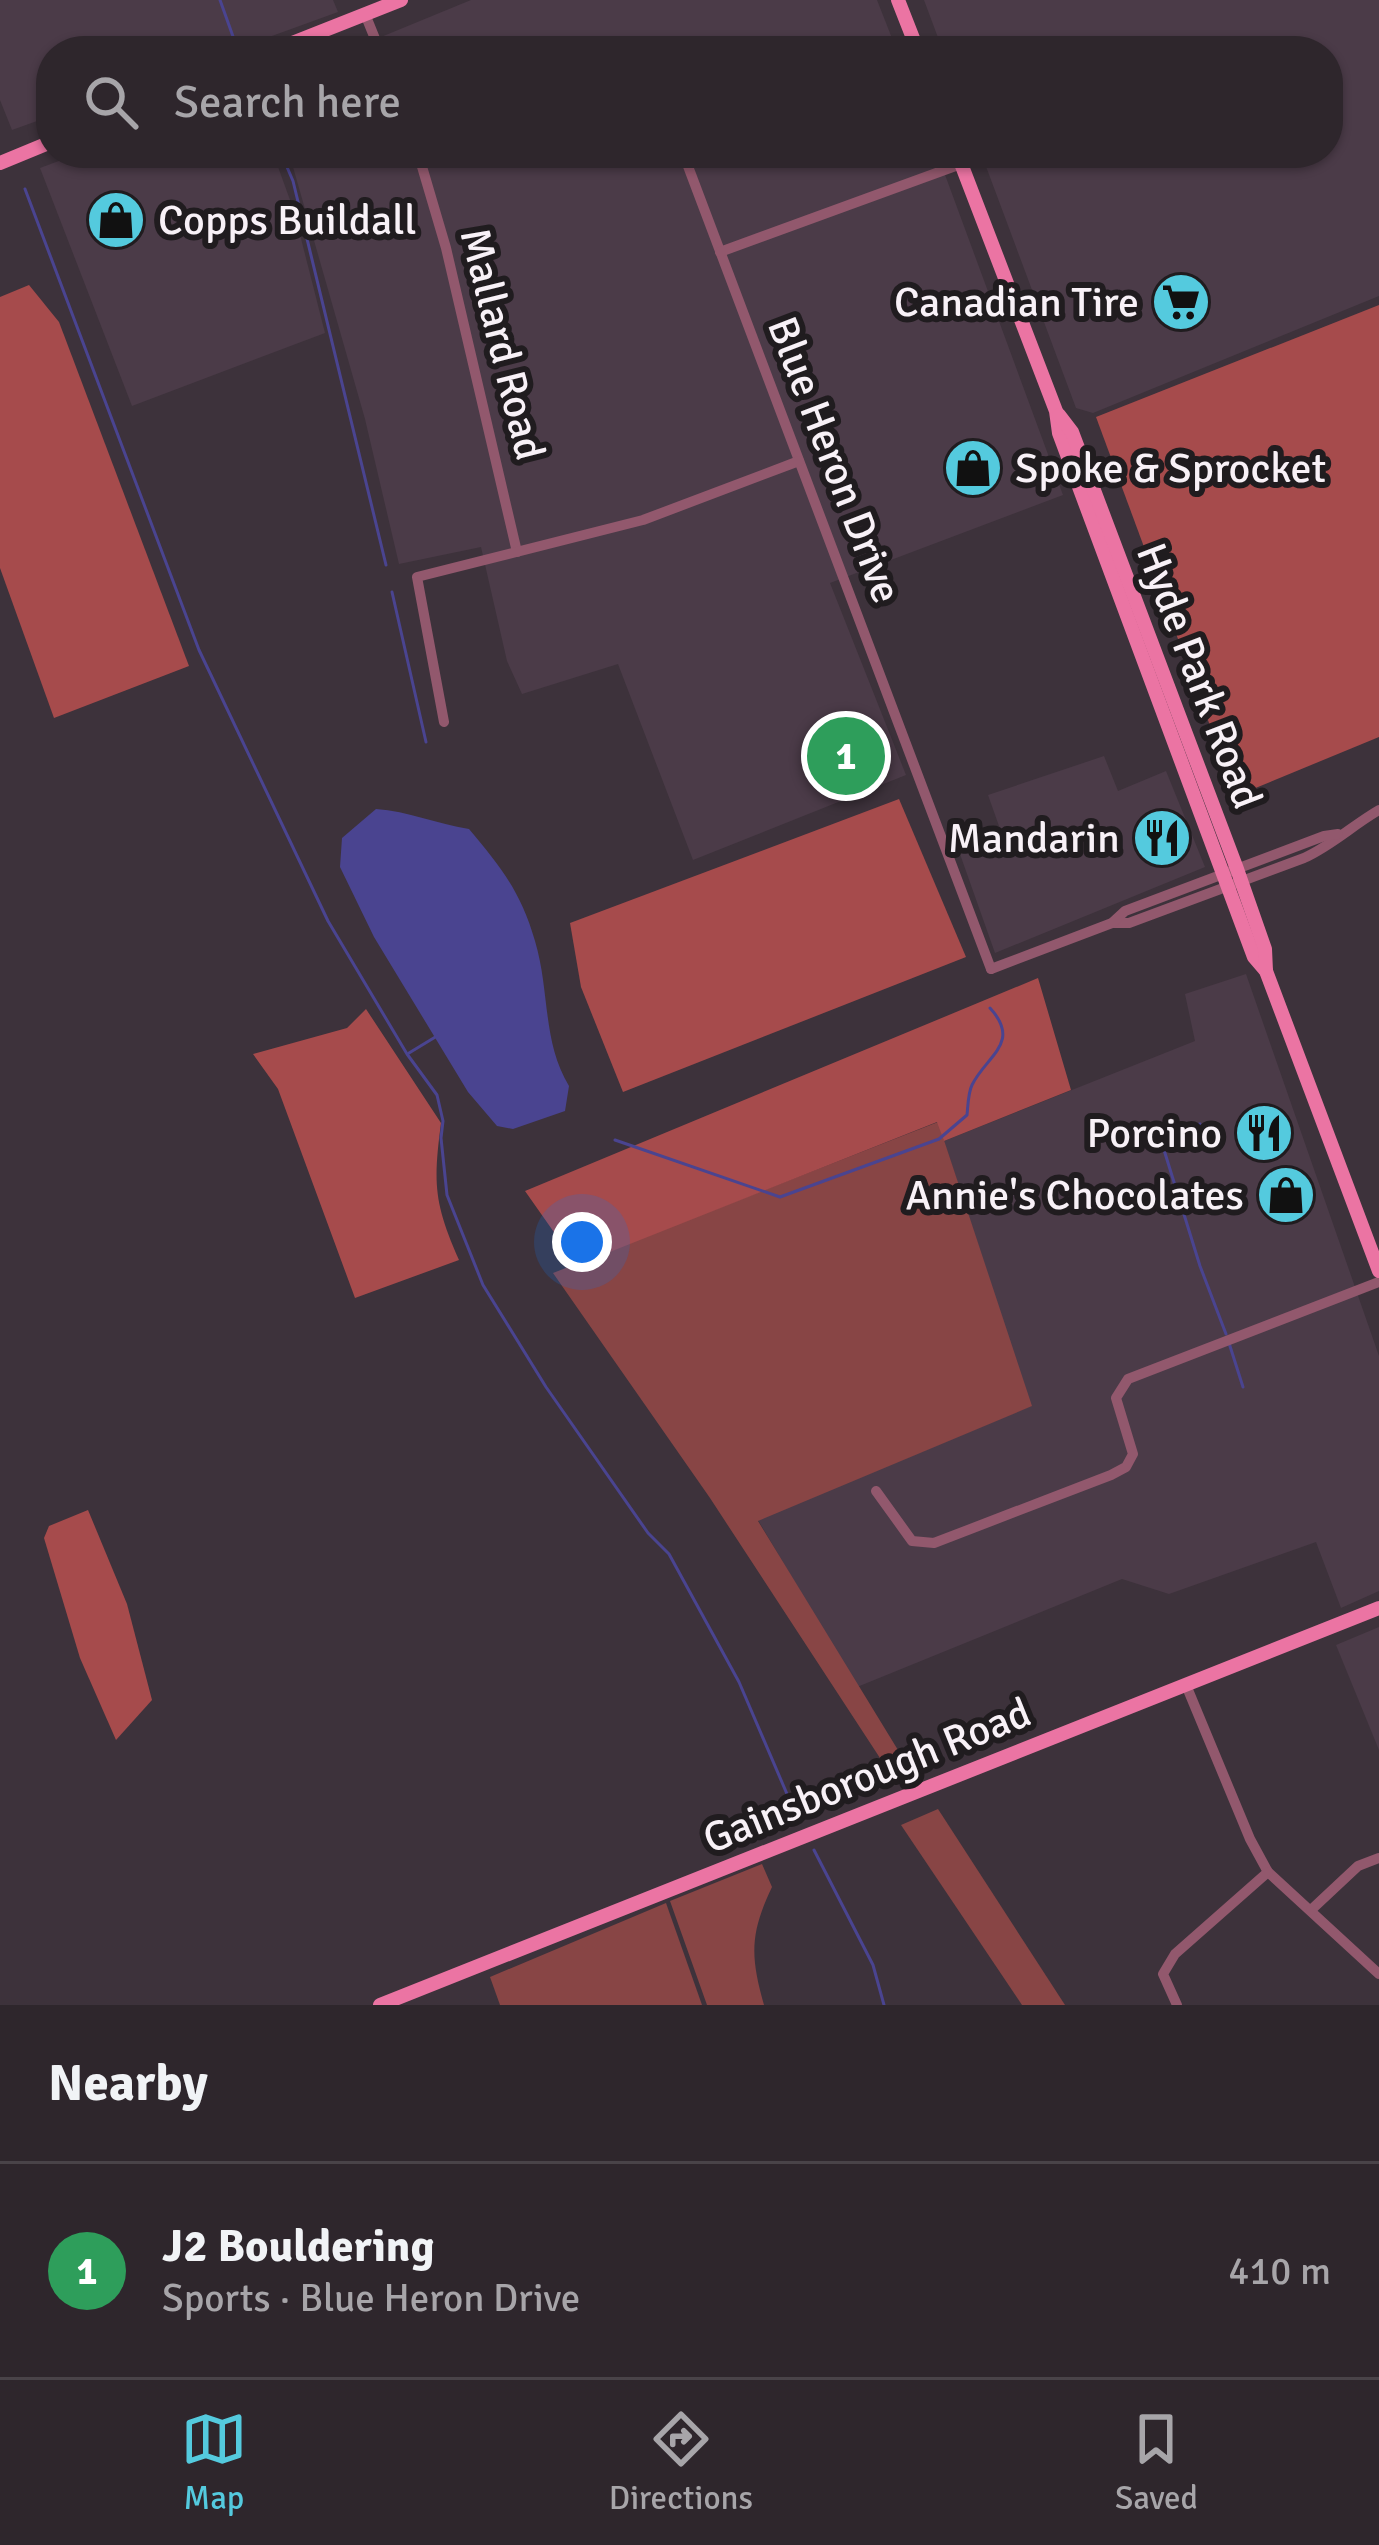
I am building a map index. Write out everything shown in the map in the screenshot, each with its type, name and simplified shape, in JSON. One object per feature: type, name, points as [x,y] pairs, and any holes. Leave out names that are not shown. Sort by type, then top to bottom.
[{"type":"main road","points":[[310,36],[400,0]]},
{"type":"main road","points":[[898,0],[912,36]]},
{"type":"main road","points":[[0,164],[36,148]]},
{"type":"main road","name":"Hyde Park Road","points":[[962,168],[1056,411],[1059,433],[1233,878],[1254,957],[1266,971],[1379,1271]]},
{"type":"main road","name":"Gainsborough Road","points":[[380,2005],[1379,1608]]},
{"type":"street","points":[[365,14],[374,36]]},
{"type":"street","name":"Mallard Road","points":[[425,168],[518,552]]},
{"type":"street","name":"Blue Heron Drive","points":[[689,168],[991,970]]},
{"type":"street","points":[[720,252],[936,168]]},
{"type":"street","points":[[444,722],[417,577],[643,520],[800,461]]},
{"type":"street","points":[[982,985],[991,970],[1112,923],[1125,911],[1233,878],[1338,834],[1379,810]]},
{"type":"street","points":[[876,1491],[912,1541],[934,1544],[1111,1475],[1126,1467],[1133,1454],[1116,1399],[1122,1385],[1379,1282]]},
{"type":"street","points":[[1186,1685],[1268,1872],[1379,1974]]},
{"type":"street","points":[[1311,1910],[1358,1866],[1379,1858]]},
{"type":"street","points":[[1177,2005],[1163,1975],[1175,1954],[1268,1872]]},
{"type":"shaded area","points":[[0,0],[333,0],[338,12],[272,36],[36,36],[36,121],[12,130],[0,100]]},
{"type":"shaded area","points":[[471,0],[877,0],[891,36],[383,36]]},
{"type":"shaded area","points":[[924,0],[1379,0],[1379,296],[1093,413],[1076,408],[987,168],[1343,168],[1343,36],[937,36]]},
{"type":"shaded area","points":[[40,168],[278,168],[325,333],[132,406]]},
{"type":"shaded area","points":[[293,168],[943,168],[1063,495],[830,583],[906,775],[693,860],[618,664],[522,694],[507,661],[481,547],[399,564],[365,419]]},
{"type":"shaded area","points":[[29,285],[59,322],[189,666],[54,718],[0,568],[0,297]]},
{"type":"shaded area","points":[[1379,305],[1379,737],[1236,796],[1096,417]]},
{"type":"shaded area","points":[[1104,756],[1118,791],[1166,771],[1205,867],[995,953],[955,840],[999,826],[988,795]]},
{"type":"shaded area","points":[[899,799],[966,957],[623,1092],[581,987],[570,923]]},
{"type":"shaded area","points":[[376,809],[469,829],[509,881],[540,960],[550,1034],[569,1086],[565,1111],[513,1129],[497,1126],[468,1092],[374,937],[340,867],[342,838]]},
{"type":"shaded area","points":[[1246,974],[1379,1356],[1379,1591],[1341,1608],[1316,1542],[1169,1594],[1122,1579],[857,1687],[758,1520],[1031,1406],[944,1141],[1195,1041],[1185,994]]},
{"type":"shaded area","points":[[1038,978],[1071,1090],[944,1141],[937,1122],[577,1265],[525,1191]]},
{"type":"shaded area","points":[[366,1009],[441,1123],[438,1193],[459,1260],[355,1298],[278,1089],[253,1054],[347,1028]]},
{"type":"shaded area","points":[[938,1122],[1032,1406],[758,1521],[912,1773],[895,1781],[710,1498],[553,1273]]},
{"type":"shaded area","points":[[88,1510],[127,1604],[152,1700],[116,1740],[80,1658],[44,1538],[49,1526]]},
{"type":"shaded area","points":[[1379,1627],[1379,1750],[1336,1645]]},
{"type":"shaded area","points":[[938,1809],[1065,2005],[1022,2005],[901,1825]]},
{"type":"shaded area","points":[[762,1864],[772,1887],[754,1945],[764,2005],[707,2005],[670,1901]]},
{"type":"shaded area","points":[[666,1903],[702,2005],[500,2005],[490,1977]]},
{"type":"waterway","points":[[220,0],[233,36]]},
{"type":"waterway","points":[[287,168],[386,565]]},
{"type":"waterway","points":[[25,189],[199,650],[328,921],[407,1054],[437,1095],[447,1195],[483,1285],[546,1387],[648,1533],[669,1554],[739,1682],[799,1822]]},
{"type":"waterway","points":[[392,592],[426,742]]},
{"type":"waterway","points":[[615,1140],[780,1197],[939,1139],[967,1115],[972,1085],[1002,1040],[999,1020],[990,1008]]},
{"type":"waterway","points":[[409,1053],[437,1036]]},
{"type":"waterway","points":[[1200,1124],[1160,1137],[1226,1334]]},
{"type":"waterway","points":[[1229,1343],[1243,1387]]},
{"type":"waterway","points":[[814,1850],[873,1965],[884,2005]]},
{"type":"place","name":"Copps Buildall","points":[[116,220]]},
{"type":"place","name":"Canadian Tire","points":[[1181,302]]},
{"type":"place","name":"Spoke & Sprocket","points":[[973,468]]},
{"type":"place","name":"J2 Bouldering","points":[[846,756]]},
{"type":"place","name":"Mandarin","points":[[1162,838]]},
{"type":"place","name":"Porcino","points":[[1264,1133]]},
{"type":"place","name":"Annie's Chocolates","points":[[1286,1195]]}]
